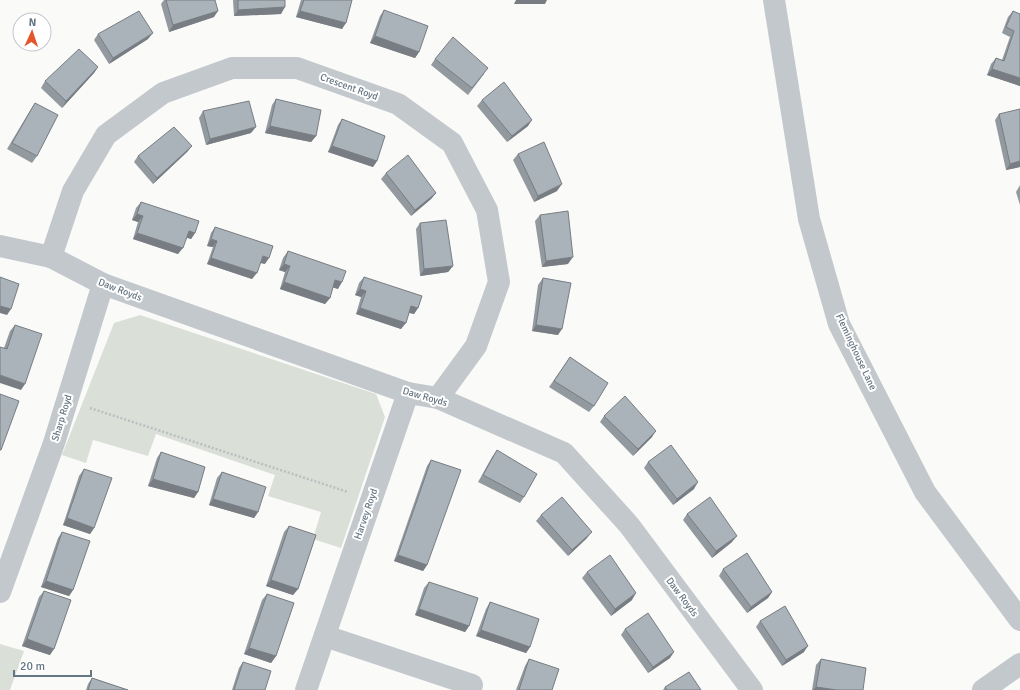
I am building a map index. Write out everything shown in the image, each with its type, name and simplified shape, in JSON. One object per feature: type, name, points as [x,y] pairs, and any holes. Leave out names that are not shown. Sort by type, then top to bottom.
[{"type":"street","name":"Fleminghouse Lane","points":[[774,0],[809,219],[839,324],[925,492],[1020,620]]},
{"type":"street","name":"Crescent Royd","points":[[51,258],[73,191],[106,135],[163,93],[232,68],[297,68],[398,104],[452,143],[487,210],[499,282],[476,346],[438,398]]},
{"type":"street","name":"Daw Royds","points":[[0,246],[51,258],[103,284],[408,393],[438,398],[564,453],[629,525],[752,690]]},
{"type":"street","name":"Sharp Royd","points":[[0,592],[8,547],[54,444],[103,284]]},
{"type":"street","name":"Harvey Royd","points":[[306,690],[408,393]]},
{"type":"street","points":[[325,636],[472,685]]},
{"type":"street","points":[[983,690],[1020,664]]},
{"type":"path","points":[[67,400],[353,494]]},
{"type":"shaded area","points":[[140,315],[376,394],[385,417],[341,548],[313,539],[321,512],[268,496],[275,475],[156,434],[148,456],[93,440],[86,463],[62,455],[114,323]]},
{"type":"shaded area","points":[[0,644],[24,651],[10,690],[0,690]]},
{"type":"building","points":[[166,0],[215,0],[218,11],[173,25]]},
{"type":"building","points":[[238,0],[285,0],[285,7],[238,10]]},
{"type":"building","points":[[304,0],[352,0],[346,23],[300,11]]},
{"type":"building","points":[[384,10],[428,26],[419,52],[375,36]]},
{"type":"building","points":[[139,11],[153,33],[113,58],[98,34]]},
{"type":"building","points":[[1013,11],[1020,14],[1020,78],[992,69],[996,58],[1004,61],[1014,31],[1006,27]]},
{"type":"building","points":[[453,37],[488,68],[472,88],[435,59]]},
{"type":"building","points":[[79,49],[98,67],[66,101],[45,81]]},
{"type":"building","points":[[504,82],[532,120],[512,136],[482,100]]},
{"type":"building","points":[[276,99],[321,110],[316,136],[270,126]]},
{"type":"building","points":[[249,101],[256,127],[210,139],[203,111]]},
{"type":"building","points":[[35,103],[58,115],[37,156],[12,143]]},
{"type":"building","points":[[1020,109],[1020,161],[1010,164],[999,114]]},
{"type":"building","points":[[342,119],[385,136],[377,161],[332,146]]},
{"type":"building","points":[[174,127],[192,146],[157,178],[138,156]]},
{"type":"building","points":[[544,142],[562,184],[538,196],[518,154]]},
{"type":"building","points":[[408,155],[436,193],[415,210],[386,173]]},
{"type":"building","points":[[141,202],[199,221],[195,233],[189,231],[183,248],[137,233],[143,216],[137,214]]},
{"type":"building","points":[[568,211],[573,257],[546,261],[540,215]]},
{"type":"building","points":[[446,220],[453,266],[424,269],[420,223]]},
{"type":"building","points":[[215,227],[273,246],[269,258],[263,256],[257,273],[211,258],[217,241],[211,239]]},
{"type":"building","points":[[288,251],[346,271],[342,282],[335,280],[330,298],[284,282],[290,266],[284,264]]},
{"type":"building","points":[[0,277],[19,284],[11,309],[0,306]]},
{"type":"building","points":[[364,277],[422,296],[418,308],[411,306],[406,323],[360,308],[366,291],[360,289]]},
{"type":"building","points":[[543,278],[571,283],[562,329],[536,325]]},
{"type":"building","points":[[15,325],[42,334],[25,384],[0,375],[0,347],[7,349]]},
{"type":"building","points":[[570,357],[608,383],[594,406],[554,381]]},
{"type":"building","points":[[0,394],[19,401],[1,450],[0,450]]},
{"type":"building","points":[[625,396],[656,431],[638,449],[604,416]]},
{"type":"building","points":[[671,445],[698,482],[677,499],[648,462]]},
{"type":"building","points":[[497,450],[537,474],[524,497],[483,475]]},
{"type":"building","points":[[161,452],[205,467],[198,492],[153,479]]},
{"type":"building","points":[[431,460],[461,470],[427,565],[398,555]]},
{"type":"building","points":[[84,469],[112,478],[94,528],[67,518]]},
{"type":"building","points":[[222,472],[266,487],[258,512],[213,499]]},
{"type":"building","points":[[562,497],[592,532],[572,550],[541,515]]},
{"type":"building","points":[[710,497],[737,536],[716,551],[687,514]]},
{"type":"building","points":[[289,526],[316,535],[298,589],[271,580]]},
{"type":"building","points":[[62,532],[90,541],[73,590],[46,581]]},
{"type":"building","points":[[747,553],[772,592],[751,607],[723,569]]},
{"type":"building","points":[[610,555],[636,593],[615,609],[587,572]]},
{"type":"building","points":[[429,582],[478,598],[469,626],[419,609]]},
{"type":"building","points":[[44,591],[71,600],[54,649],[27,639]]},
{"type":"building","points":[[267,594],[294,603],[276,656],[249,648]]},
{"type":"building","points":[[490,602],[539,619],[530,647],[481,630]]},
{"type":"building","points":[[785,606],[808,646],[786,660],[760,621]]},
{"type":"building","points":[[648,613],[674,652],[653,667],[625,629]]},
{"type":"building","points":[[529,659],[559,669],[552,690],[519,690]]},
{"type":"building","points":[[821,659],[866,668],[863,690],[837,690],[816,687]]},
{"type":"building","points":[[243,662],[271,671],[265,690],[234,690]]},
{"type":"building","points":[[689,672],[701,690],[667,690],[665,687]]},
{"type":"building","points":[[92,678],[128,690],[88,690]]}]
